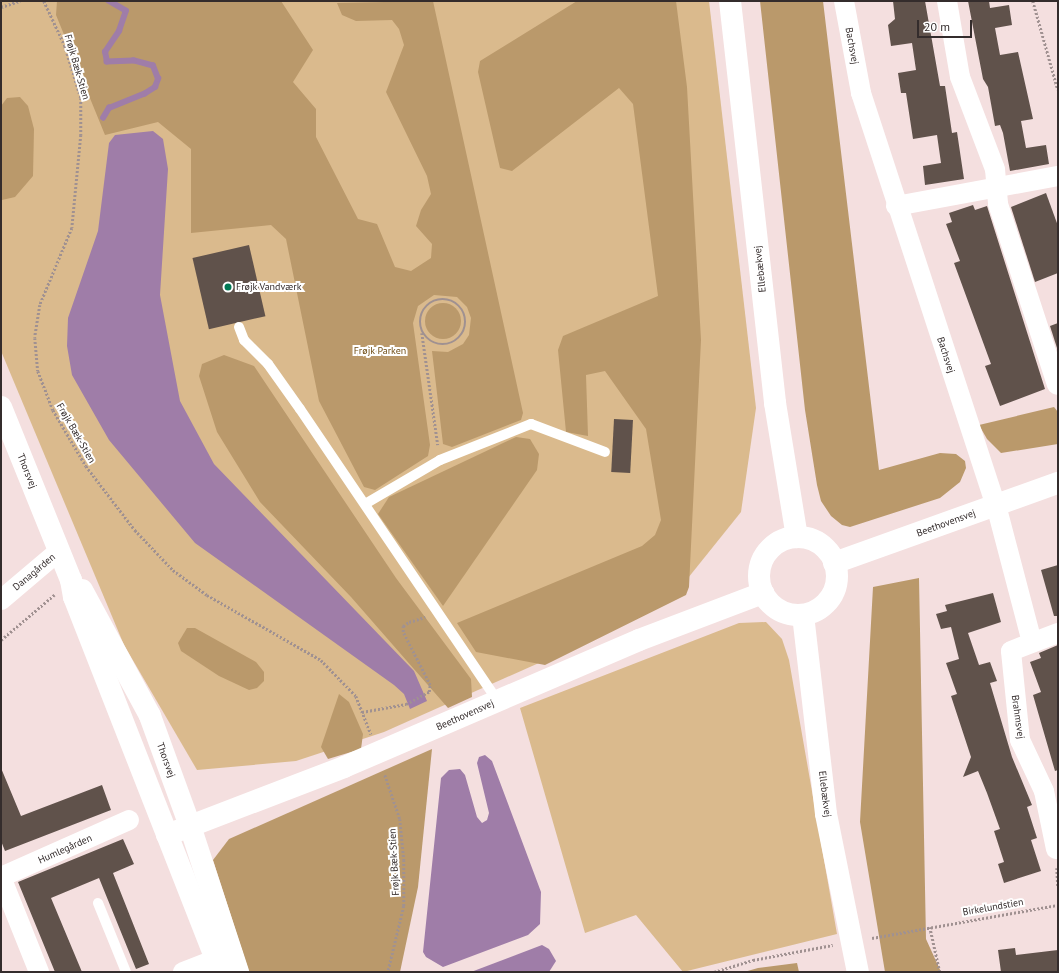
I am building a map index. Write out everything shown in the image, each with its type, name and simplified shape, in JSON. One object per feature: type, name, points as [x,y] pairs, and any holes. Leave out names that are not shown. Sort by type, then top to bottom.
[{"type":"street","name":"Ellebækvej","points":[[730,1],[775,403],[797,537]]},
{"type":"street","name":"Bachsvej","points":[[844,1],[861,93],[896,206],[996,505]]},
{"type":"street","points":[[947,1],[960,77],[995,169],[998,204],[1057,385]]},
{"type":"street","points":[[896,206],[997,186],[1058,176]]},
{"type":"street","name":"Thorsvej","points":[[1,407],[71,580],[74,597],[167,835],[227,964]]},
{"type":"street","name":"Beethovensvej","points":[[834,563],[1058,484]]},
{"type":"street","points":[[996,505],[1032,642]]},
{"type":"street","points":[[797,537],[820,544],[834,563],[837,576],[834,590],[827,602],[816,611],[803,615],[779,611],[763,594],[760,568],[764,556],[784,540],[797,537]]},
{"type":"street","name":"Danagården","points":[[4,592],[59,551]]},
{"type":"street","name":"Thorsvej","points":[[71,580],[86,594],[150,716],[190,826],[227,964]]},
{"type":"street","name":"Beethovensvej","points":[[167,835],[344,767],[497,700],[640,640],[763,594]]},
{"type":"street","name":"Ellebækvej","points":[[803,615],[826,814],[858,972]]},
{"type":"street","name":"Brahmsvej","points":[[1056,849],[1044,791],[1020,740],[1011,651],[1058,633]]},
{"type":"street","name":"Humlegården","points":[[39,972],[1,877],[130,820]]},
{"type":"street","points":[[183,972],[227,964]]},
{"type":"lane","points":[[239,328],[244,340],[268,364],[365,504],[497,700]]},
{"type":"lane","points":[[365,504],[440,460],[531,424],[605,452]]},
{"type":"lane","points":[[98,904],[126,972]]},
{"type":"path","points":[[1,7],[20,1]]},
{"type":"path","name":"Frøjk Bæk-Stien","points":[[44,1],[65,46],[80,98],[81,120],[72,228],[40,304],[35,338],[38,371],[53,410],[86,466],[135,530],[173,570],[208,595],[321,660],[356,696],[371,734]]},
{"type":"path","points":[[1034,1],[1058,90]]},
{"type":"path","points":[[422,331],[439,344],[454,342],[464,331],[462,310],[452,301],[432,302],[422,311],[422,331],[440,460]]},
{"type":"path","points":[[1,640],[71,580]]},
{"type":"path","points":[[362,712],[406,704],[426,696],[430,685],[403,632],[403,626],[439,614]]},
{"type":"path","name":"Frøjk Bæk-Stien","points":[[385,775],[400,819],[404,860],[404,906],[388,972]]},
{"type":"path","name":"Birkelundstien","points":[[918,929],[1058,904]]},
{"type":"path","points":[[930,927],[940,972]]},
{"type":"path","points":[[714,972],[753,960]]},
{"type":"green space","name":"Frøjk Parken","points":[[1,1],[709,1],[756,408],[741,512],[684,583],[595,638],[384,732],[296,761],[197,770],[124,645],[1,351]]},
{"type":"green space","points":[[57,1],[281,1],[313,50],[293,82],[316,109],[316,137],[358,219],[377,224],[395,267],[411,271],[431,258],[432,244],[416,226],[421,210],[431,194],[427,176],[386,92],[404,45],[399,29],[392,20],[356,21],[342,15],[337,3],[433,1],[523,413],[521,420],[452,447],[443,444],[432,351],[448,352],[463,344],[469,335],[471,318],[467,307],[457,297],[434,295],[418,306],[413,323],[430,445],[428,456],[375,490],[364,487],[319,401],[286,239],[271,225],[191,233],[191,149],[158,122],[105,135],[56,15]]},
{"type":"green space","points":[[577,1],[676,1],[687,87],[701,340],[689,587],[686,595],[545,665],[476,652],[457,623],[642,546],[655,535],[661,520],[646,429],[605,371],[586,375],[588,436],[566,432],[558,350],[563,336],[658,296],[633,104],[619,88],[512,171],[500,168],[478,72],[480,61]]},
{"type":"green space","points":[[760,1],[823,1],[879,470],[940,453],[956,454],[965,461],[966,468],[960,482],[940,498],[850,527],[842,525],[831,516],[821,501],[817,485],[805,410]]},
{"type":"green space","points":[[20,97],[28,106],[34,129],[33,176],[15,197],[2,200],[1,106],[7,98]]},
{"type":"green space","points":[[443,303],[453,306],[458,311],[461,321],[458,331],[453,336],[443,339],[433,336],[428,331],[425,321],[428,311],[433,306]]},
{"type":"green space","points":[[224,355],[254,366],[396,578],[471,679],[472,697],[448,708],[351,597],[260,502],[217,432],[199,376],[202,364]]},
{"type":"green space","points":[[1054,407],[1058,412],[1058,444],[1001,453],[987,439],[979,425]]},
{"type":"green space","points":[[516,437],[530,439],[539,454],[537,470],[443,606],[378,514],[389,497]]},
{"type":"green space","points":[[919,578],[926,939],[941,972],[885,972],[860,822],[873,587]]},
{"type":"green space","points":[[766,622],[782,639],[789,660],[837,934],[683,972],[636,915],[585,933],[520,708],[739,623]]},
{"type":"green space","points":[[187,628],[195,628],[256,662],[264,672],[264,681],[257,688],[249,690],[219,676],[181,651],[178,643]]},
{"type":"green space","points":[[339,694],[349,702],[363,734],[361,749],[328,759],[321,747]]},
{"type":"green space","points":[[432,749],[418,887],[400,972],[249,972],[213,860],[229,839]]},
{"type":"green space","points":[[797,963],[799,972],[744,972],[758,968]]},
{"type":"shaded area","points":[[153,131],[163,139],[168,169],[160,295],[180,401],[214,464],[414,671],[427,701],[410,709],[404,694],[394,685],[195,543],[109,440],[72,375],[67,346],[68,318],[98,231],[109,143],[115,135]]},
{"type":"shaded area","points":[[485,755],[492,761],[541,892],[540,924],[528,935],[443,967],[426,957],[423,952],[441,778],[449,770],[460,769],[465,775],[477,817],[482,823],[487,820],[489,813],[477,763],[479,757]]},
{"type":"shaded area","points":[[542,945],[549,949],[556,961],[549,972],[471,972]]},
{"type":"building","points":[[893,1],[925,1],[940,86],[945,86],[952,133],[957,132],[964,179],[925,185],[923,166],[941,163],[937,135],[913,139],[906,93],[901,93],[898,73],[916,70],[912,43],[891,46],[888,25],[895,19]]},
{"type":"building","points":[[968,1],[989,1],[990,8],[1009,5],[1012,25],[995,28],[1000,55],[1018,52],[1033,119],[1021,121],[1026,148],[1046,145],[1049,164],[1010,171],[1003,133],[1000,125],[995,126],[988,87],[983,79]]},
{"type":"building","points":[[1046,193],[1058,226],[1058,273],[1035,282],[1011,207]]},
{"type":"building","points":[[973,205],[975,210],[987,206],[1045,389],[1000,406],[985,366],[991,364],[954,263],[960,261],[946,224],[952,222],[949,213]]},
{"type":"building","name":"Frøjk Vandværk","points":[[249,245],[265,316],[209,329],[192,258]]},
{"type":"building","points":[[1058,323],[1058,347],[1057,348],[1050,326]]},
{"type":"building","points":[[614,419],[633,420],[630,473],[611,472]]},
{"type":"building","points":[[1058,565],[1058,616],[1054,616],[1041,570]]},
{"type":"building","points":[[993,593],[1001,622],[968,633],[979,665],[990,662],[997,681],[990,683],[1012,757],[1032,805],[1027,807],[1037,838],[1031,840],[1041,871],[1004,883],[998,864],[1004,862],[994,831],[1000,829],[987,793],[978,771],[963,777],[971,757],[951,696],[957,694],[946,663],[959,659],[951,627],[941,629],[936,614],[947,611],[945,605]]},
{"type":"building","points":[[1058,645],[1058,770],[1055,771],[1033,695],[1041,692],[1030,662],[1041,658],[1039,653]]},
{"type":"building","points":[[1,768],[21,816],[102,785],[111,810],[5,851],[1,841]]},
{"type":"building","points":[[123,839],[134,864],[113,873],[149,964],[136,969],[99,878],[51,898],[82,972],[55,972],[18,882]]},
{"type":"building","points":[[1015,948],[1016,955],[1058,950],[1058,972],[1001,972],[998,950]]},
{"type":"waterway","points":[[103,118],[109,108],[144,94],[155,87],[158,79],[153,66],[134,61],[107,62],[105,52],[119,31],[126,11],[109,1]]},
{"type":"place","name":"Frøjk Vandværk","points":[[228,287]]}]
